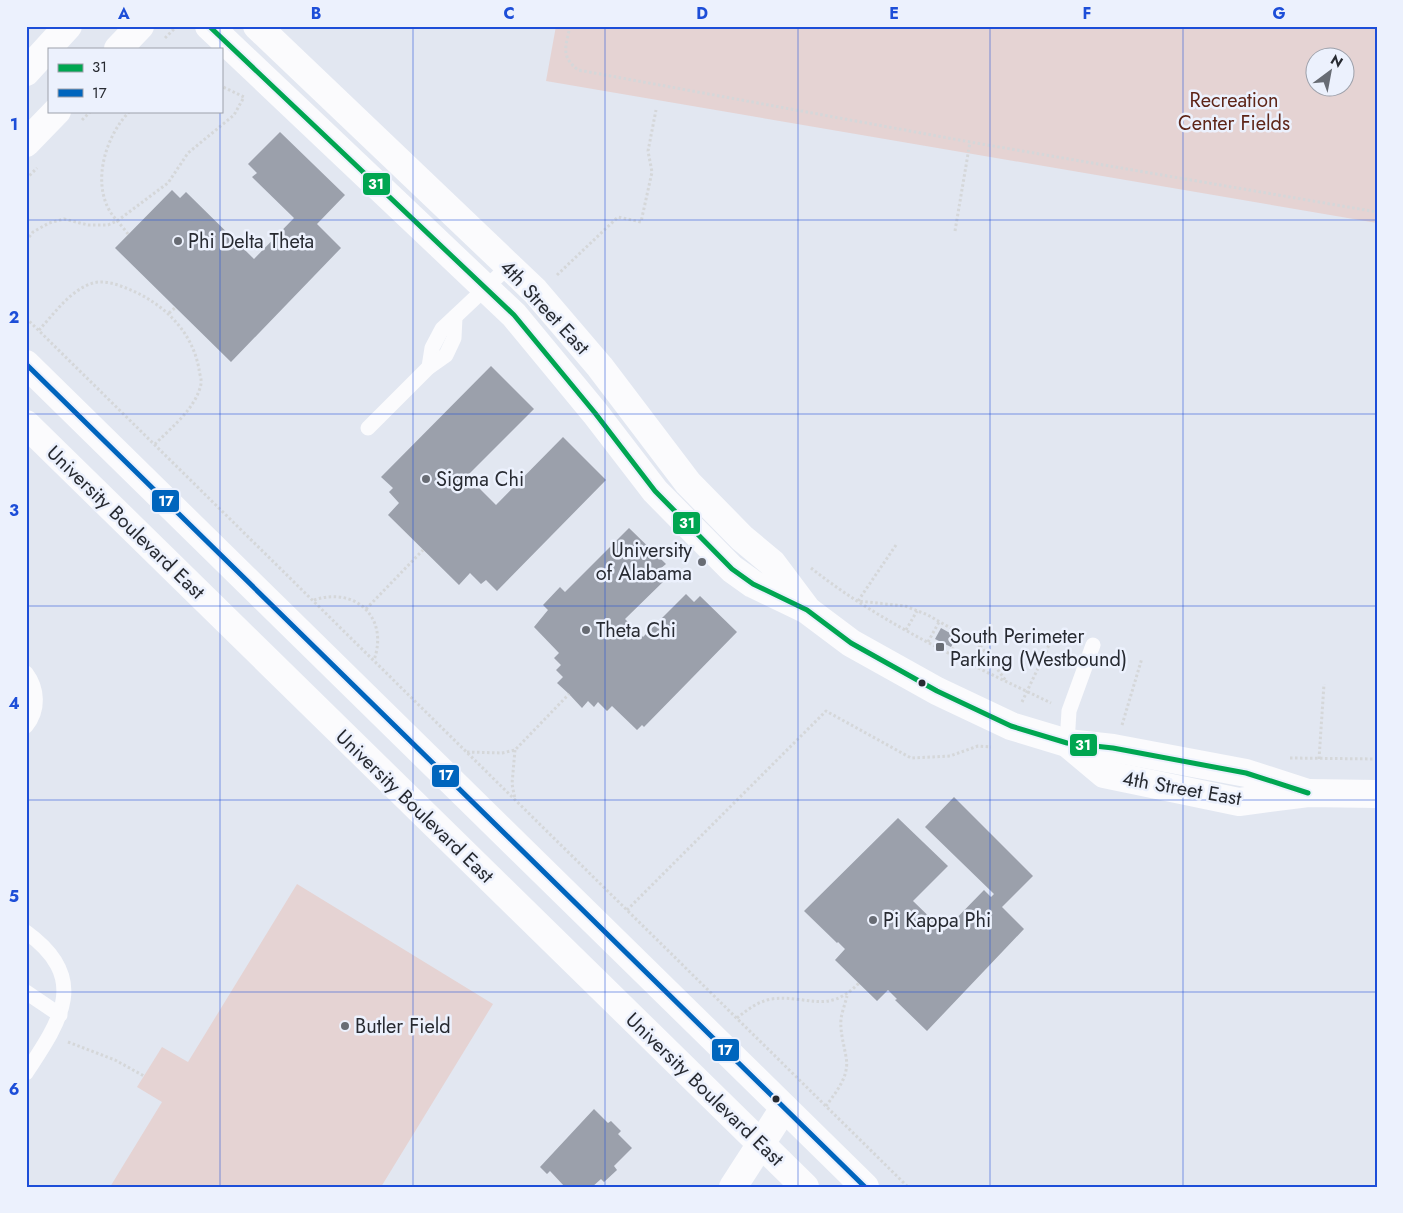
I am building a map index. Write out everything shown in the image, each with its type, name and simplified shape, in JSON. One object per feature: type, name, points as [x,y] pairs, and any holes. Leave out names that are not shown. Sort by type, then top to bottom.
[{"type":"street","points":[[26,72],[68,26]]},
{"type":"street","points":[[119,48],[140,26]]},
{"type":"street","name":"4th Street East","points":[[209,26],[514,315],[595,413],[655,491],[732,569],[753,584],[807,610],[851,643],[937,691],[1011,726],[1067,743],[1104,774],[1239,802],[1308,793],[1377,794]]},
{"type":"street","name":"4th Street East","points":[[257,26],[535,291],[600,367],[688,483],[742,538],[772,563],[807,610]]},
{"type":"street","points":[[26,143],[56,112]]},
{"type":"street","name":"University Boulevard East","points":[[26,364],[865,1187]]},
{"type":"street","name":"University Boulevard East","points":[[26,424],[805,1187]]},
{"type":"street","points":[[733,1187],[784,1108]]},
{"type":"lane","points":[[368,428],[429,367],[446,355],[454,338],[455,317],[509,266]]},
{"type":"lane","points":[[1067,743],[1070,711],[1093,645]]},
{"type":"lane","points":[[26,673],[35,691],[36,705],[26,726]]},
{"type":"lane","points":[[26,932],[55,958],[61,971],[65,995],[60,1015],[51,1036],[26,1073]]},
{"type":"lane","points":[[26,992],[60,1015]]},
{"type":"path","points":[[570,26],[565,52],[568,62],[578,70],[970,142],[1377,212]]},
{"type":"path","points":[[26,241],[34,232],[49,223],[64,219],[108,226],[168,183],[188,153],[234,115],[244,96],[222,86]]},
{"type":"path","points":[[551,280],[618,217],[642,222],[652,172],[648,151],[656,110]]},
{"type":"path","points":[[128,234],[106,203],[103,185],[103,166],[114,132],[129,112]]},
{"type":"path","points":[[955,231],[970,142]]},
{"type":"path","points":[[39,330],[74,293],[93,283],[113,282],[140,293],[169,313],[186,334],[197,357],[201,383],[190,408],[155,444]]},
{"type":"path","points":[[169,313],[176,307]]},
{"type":"path","points":[[26,318],[908,1187]]},
{"type":"path","points":[[858,601],[896,545]]},
{"type":"path","points":[[366,609],[423,550]]},
{"type":"path","points":[[803,562],[858,601],[906,630],[970,665],[1070,711]]},
{"type":"path","points":[[314,600],[324,597],[341,597],[357,602],[366,609],[377,628],[378,650],[374,660]]},
{"type":"path","points":[[858,601],[905,606],[939,622],[980,645],[1007,682]]},
{"type":"path","points":[[906,630],[917,611]]},
{"type":"path","points":[[928,642],[939,622]]},
{"type":"path","points":[[627,910],[826,711],[911,758],[950,756],[978,746],[1001,748],[1056,630]]},
{"type":"path","points":[[950,654],[961,634]]},
{"type":"path","points":[[970,665],[980,645]]},
{"type":"path","points":[[1122,726],[1142,658]]},
{"type":"path","points":[[1319,759],[1324,684]]},
{"type":"path","points":[[467,752],[502,753],[515,750],[569,694]]},
{"type":"path","points":[[1113,723],[1131,728]]},
{"type":"path","points":[[515,750],[512,784],[515,799]]},
{"type":"path","points":[[1287,758],[1377,760]]},
{"type":"path","points":[[826,1106],[838,1090],[845,1076],[847,1060],[842,1038],[841,1018],[847,996],[859,983]]},
{"type":"path","points":[[737,1018],[754,1005],[770,1000],[814,1003],[847,996]]},
{"type":"path","points":[[51,1036],[115,1060],[144,1076]]},
{"type":"green space","name":"Recreation Center Fields","points":[[556,26],[1377,26],[1377,223],[546,81]]},
{"type":"green space","name":"Butler Field","points":[[297,884],[493,1004],[381,1187],[110,1187],[162,1102],[137,1087],[162,1047],[188,1062]]},
{"type":"building","name":"Phi Delta Theta","points":[[280,132],[345,195],[317,224],[341,248],[231,362],[115,248],[172,190],[180,198],[186,192],[254,259],[294,218],[252,177],[257,173],[248,164]]},
{"type":"building","name":"Sigma Chi","points":[[491,366],[534,409],[467,476],[496,505],[563,437],[606,480],[497,591],[486,580],[481,584],[470,573],[459,585],[388,515],[399,503],[389,492],[393,488],[381,477]]},
{"type":"building","name":"Theta Chi","points":[[629,528],[666,564],[660,569],[668,577],[625,619],[643,637],[686,594],[694,602],[700,596],[737,632],[644,727],[642,725],[637,730],[612,706],[607,711],[598,702],[594,707],[588,701],[582,708],[557,683],[563,677],[556,670],[561,665],[554,658],[559,653],[534,627],[548,610],[543,605],[560,587],[565,592]]},
{"type":"building","points":[[941,628],[957,637],[951,647],[935,639]]},
{"type":"building","name":"Pi Kappa Phi","points":[[954,797],[1033,876],[1002,907],[1024,929],[927,1031],[895,1000],[897,999],[888,990],[877,1001],[835,960],[845,949],[804,911],[898,818],[948,866],[913,901],[944,931],[984,890],[991,897],[994,894],[925,827]]},
{"type":"building","points":[[594,1109],[608,1123],[611,1121],[621,1131],[618,1134],[632,1148],[614,1166],[617,1170],[604,1182],[601,1179],[592,1187],[565,1187],[550,1171],[547,1174],[540,1167]]},
{"type":"transit line","name":"31","points":[[209,26],[514,315],[595,413],[655,491],[732,569],[753,584],[807,610],[851,643],[937,691],[1011,726],[1067,743],[1113,748],[1246,773],[1308,793]]},
{"type":"transit line","name":"17","points":[[26,364],[865,1187]]},
{"type":"place","name":"Phi Delta Theta","points":[[178,241]]},
{"type":"place","name":"Sigma Chi","points":[[426,479]]},
{"type":"place","name":"University of Alabama","points":[[702,562]]},
{"type":"place","name":"Theta Chi","points":[[586,630]]},
{"type":"place","name":"South Perimeter Parking (Westbound)","points":[[940,647]]},
{"type":"place","name":"Pi Kappa Phi","points":[[873,920]]},
{"type":"place","name":"Butler Field","points":[[345,1026]]}]
